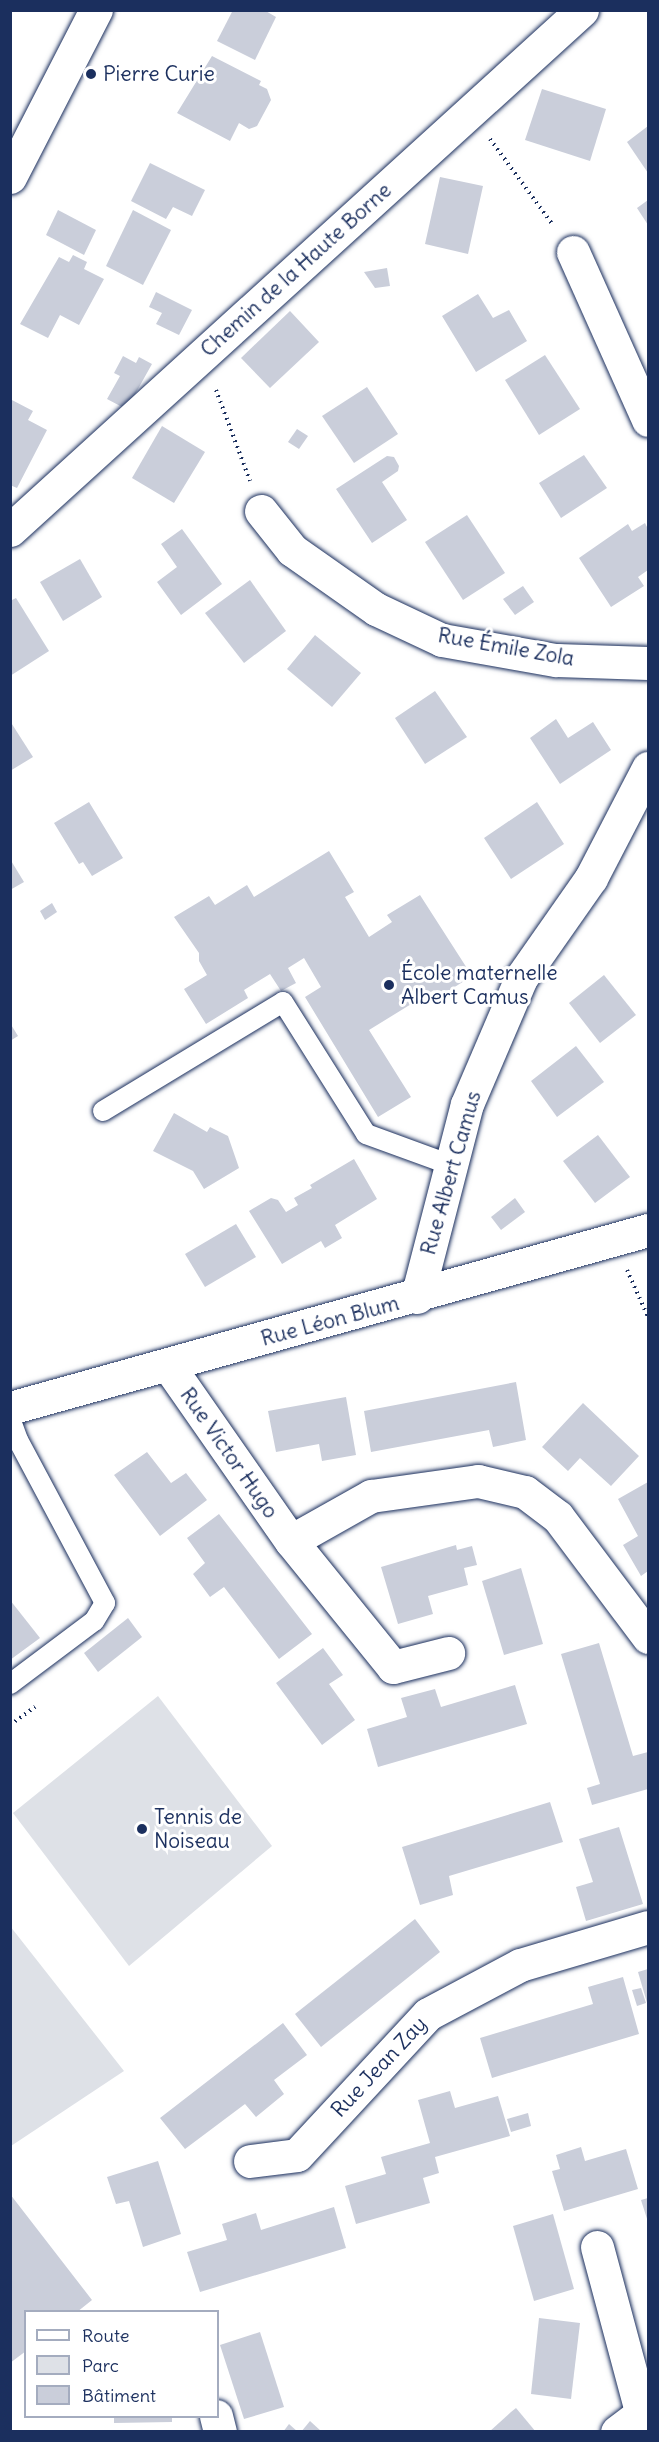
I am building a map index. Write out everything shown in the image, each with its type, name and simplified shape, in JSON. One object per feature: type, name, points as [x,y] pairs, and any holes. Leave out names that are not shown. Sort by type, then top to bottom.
[{"type":"street","points":[[10,177],[96,10]]},
{"type":"street","name":"Chemin de la Haute Borne","points":[[10,530],[582,10]]},
{"type":"street","points":[[573,252],[648,420]]},
{"type":"street","name":"Rue Émile Zola","points":[[261,511],[292,550],[376,609],[442,640],[556,660],[648,663]]},
{"type":"street","name":"Rue Albert Camus","points":[[417,1297],[467,1104],[521,978],[591,878],[648,768]]},
{"type":"street","name":"Rue Léon Blum","points":[[10,1408],[417,1297],[648,1230]]},
{"type":"street","name":"Rue Victor Hugo","points":[[168,1365],[291,1541],[393,1668],[448,1653]]},
{"type":"street","name":"Rue Victor Hugo","points":[[291,1541],[371,1496],[478,1481],[525,1492],[558,1517],[648,1637]]},
{"type":"street","name":"Rue Jean Zay","points":[[250,2161],[297,2155],[429,2014],[520,1965],[648,1927]]},
{"type":"street","points":[[597,2247],[645,2410],[616,2432]]},
{"type":"lane","points":[[103,1111],[283,1002],[366,1134],[451,1165]]},
{"type":"lane","points":[[10,1418],[18,1440],[105,1603],[94,1621],[10,1684]]},
{"type":"path","points":[[470,112],[573,252]]},
{"type":"path","points":[[203,355],[261,511]]},
{"type":"path","points":[[613,1240],[648,1317]]},
{"type":"path","points":[[10,1725],[35,1707]]},
{"type":"green space","name":"Tennis de Noiseau","points":[[158,1696],[272,1846],[129,1966],[13,1813]]},
{"type":"green space","points":[[10,1926],[124,2071],[11,2146],[10,2146]]},
{"type":"building","points":[[233,10],[264,10],[276,17],[255,60],[217,41]]},
{"type":"building","points":[[212,56],[261,81],[259,85],[267,89],[271,100],[257,126],[249,129],[239,123],[230,141],[177,113]]},
{"type":"building","points":[[542,89],[606,109],[590,161],[525,140]]},
{"type":"building","points":[[648,126],[648,173],[627,142]]},
{"type":"building","points":[[150,163],[205,190],[192,216],[173,207],[166,219],[131,201]]},
{"type":"building","points":[[440,177],[483,186],[468,254],[425,244]]},
{"type":"building","points":[[648,200],[648,225],[637,208]]},
{"type":"building","points":[[58,210],[96,230],[84,255],[46,235]]},
{"type":"building","points":[[133,210],[171,230],[143,285],[106,266]]},
{"type":"building","points":[[73,255],[87,262],[84,269],[104,279],[79,325],[60,315],[48,338],[20,324],[59,257],[69,262]]},
{"type":"building","points":[[387,268],[390,286],[375,288],[364,272]]},
{"type":"building","points":[[156,292],[192,310],[179,335],[156,324],[162,313],[149,307]]},
{"type":"building","points":[[478,294],[493,318],[509,310],[527,341],[476,372],[442,316]]},
{"type":"building","points":[[290,311],[319,342],[270,388],[241,358]]},
{"type":"building","points":[[545,355],[580,409],[539,435],[505,380]]},
{"type":"building","points":[[123,356],[136,363],[139,357],[152,364],[129,405],[124,408],[107,399],[120,376],[114,373]]},
{"type":"building","points":[[367,387],[398,434],[354,463],[322,416]]},
{"type":"building","points":[[10,399],[33,411],[28,420],[47,430],[17,488],[10,485]]},
{"type":"building","points":[[162,426],[205,452],[174,503],[132,478]]},
{"type":"building","points":[[297,429],[308,436],[299,449],[288,442]]},
{"type":"building","points":[[584,455],[607,488],[561,518],[539,483]]},
{"type":"building","points":[[387,456],[394,457],[399,466],[398,471],[382,482],[407,520],[372,543],[336,489]]},
{"type":"building","points":[[467,515],[505,573],[463,600],[425,542]]},
{"type":"building","points":[[645,523],[648,529],[648,570],[638,577],[644,586],[611,607],[579,558],[628,524],[632,531]]},
{"type":"building","points":[[182,529],[222,584],[181,615],[157,582],[177,567],[161,544]]},
{"type":"building","points":[[80,559],[102,597],[63,621],[40,582]]},
{"type":"building","points":[[250,580],[286,631],[244,663],[205,613]]},
{"type":"building","points":[[523,586],[534,602],[515,615],[503,599]]},
{"type":"building","points":[[16,598],[49,651],[10,676],[10,601]]},
{"type":"building","points":[[315,635],[361,673],[332,707],[287,669]]},
{"type":"building","points":[[435,691],[467,737],[425,764],[395,718]]},
{"type":"building","points":[[556,719],[568,738],[593,722],[611,750],[560,784],[530,738]]},
{"type":"building","points":[[10,721],[33,757],[10,771]]},
{"type":"building","points":[[89,802],[123,858],[92,876],[83,862],[79,864],[54,823]]},
{"type":"building","points":[[537,802],[564,844],[511,879],[484,838]]},
{"type":"building","name":"École maternelle Albert Camus","points":[[329,851],[354,892],[345,897],[369,937],[392,922],[387,915],[420,895],[472,976],[439,997],[434,990],[369,1030],[411,1097],[378,1117],[305,997],[321,987],[304,958],[288,968],[296,983],[281,991],[270,974],[244,990],[248,998],[206,1024],[184,989],[207,975],[199,961],[199,953],[174,917],[209,896],[215,905],[247,885],[254,897]]},
{"type":"building","points":[[10,859],[24,882],[10,890]]},
{"type":"building","points":[[52,903],[57,912],[45,920],[40,911]]},
{"type":"building","points":[[604,975],[636,1015],[600,1043],[569,1003]]},
{"type":"building","points":[[10,1023],[18,1036],[10,1041]]},
{"type":"building","points":[[576,1046],[604,1082],[557,1117],[531,1081]]},
{"type":"building","points":[[174,1113],[207,1132],[210,1127],[228,1136],[239,1168],[204,1189],[193,1171],[153,1151]]},
{"type":"building","points":[[598,1135],[630,1177],[595,1203],[563,1161]]},
{"type":"building","points":[[354,1159],[377,1199],[335,1225],[342,1238],[325,1248],[321,1241],[282,1264],[249,1211],[271,1198],[278,1200],[286,1212],[298,1205],[294,1198],[312,1188],[310,1185]]},
{"type":"building","points":[[515,1198],[525,1212],[501,1230],[491,1217]]},
{"type":"building","points":[[236,1224],[256,1257],[205,1287],[185,1254]]},
{"type":"building","points":[[516,1382],[526,1440],[493,1447],[489,1430],[371,1452],[364,1411]]},
{"type":"building","points":[[346,1397],[356,1455],[322,1461],[319,1444],[276,1452],[268,1411]]},
{"type":"building","points":[[583,1403],[639,1456],[611,1486],[580,1458],[568,1471],[542,1447]]},
{"type":"building","points":[[147,1452],[171,1483],[186,1473],[207,1500],[160,1536],[114,1475]]},
{"type":"building","points":[[648,1482],[648,1571],[641,1576],[623,1545],[638,1536],[618,1499]]},
{"type":"building","points":[[219,1514],[312,1634],[279,1659],[224,1587],[210,1597],[193,1574],[205,1563],[187,1538]]},
{"type":"building","points":[[456,1545],[457,1550],[472,1546],[477,1565],[464,1568],[468,1585],[428,1596],[433,1614],[398,1624],[381,1567]]},
{"type":"building","points":[[521,1568],[543,1644],[504,1655],[482,1581]]},
{"type":"building","points":[[10,1600],[40,1638],[10,1660]]},
{"type":"building","points":[[128,1618],[142,1637],[98,1672],[84,1653]]},
{"type":"building","points":[[599,1643],[633,1756],[648,1752],[648,1789],[592,1805],[587,1788],[600,1784],[561,1654]]},
{"type":"building","points":[[323,1648],[343,1675],[329,1684],[355,1720],[322,1745],[276,1683]]},
{"type":"building","points":[[515,1685],[527,1724],[378,1767],[367,1729],[407,1717],[401,1698],[435,1689],[441,1707]]},
{"type":"building","points":[[550,1802],[563,1842],[449,1876],[453,1895],[420,1905],[402,1847]]},
{"type":"building","points":[[619,1827],[643,1904],[586,1921],[576,1887],[593,1882],[579,1839]]},
{"type":"building","points":[[415,1919],[440,1952],[321,2047],[295,2014]]},
{"type":"building","points":[[648,1969],[648,2006],[638,1972]]},
{"type":"building","points":[[623,1977],[639,2034],[492,2078],[480,2038],[593,2004],[588,1987]]},
{"type":"building","points":[[641,1988],[646,2003],[637,2006],[632,1990]]},
{"type":"building","points":[[283,2023],[307,2055],[274,2080],[284,2094],[256,2117],[245,2104],[185,2149],[160,2118]]},
{"type":"building","points":[[450,2091],[455,2108],[498,2096],[510,2136],[435,2157],[439,2173],[423,2178],[430,2203],[356,2224],[345,2186],[386,2174],[381,2157],[430,2143],[418,2100]]},
{"type":"building","points":[[528,2113],[531,2126],[511,2132],[507,2119]]},
{"type":"building","points":[[581,2147],[585,2161],[626,2149],[638,2189],[564,2211],[552,2171],[560,2169],[556,2155]]},
{"type":"building","points":[[158,2161],[181,2234],[143,2247],[129,2201],[116,2204],[107,2177]]},
{"type":"building","points":[[10,2194],[92,2300],[80,2310],[24,2310],[24,2352],[10,2363]]},
{"type":"building","points":[[648,2198],[648,2222],[641,2200]]},
{"type":"building","points":[[334,2207],[346,2248],[200,2292],[187,2252],[227,2240],[222,2224],[256,2213],[261,2230]]},
{"type":"building","points":[[553,2214],[574,2289],[534,2301],[513,2226]]},
{"type":"building","points":[[539,2318],[580,2323],[571,2399],[531,2394]]},
{"type":"building","points":[[260,2332],[284,2407],[244,2419],[220,2345]]},
{"type":"building","points":[[516,2408],[536,2432],[489,2432],[511,2412]]},
{"type":"building","points":[[114,2418],[172,2418],[172,2422],[114,2423]]},
{"type":"building","points":[[310,2421],[322,2432],[301,2432]]},
{"type":"building","points":[[289,2424],[298,2432],[283,2432]]},
{"type":"place","name":"Pierre Curie","points":[[91,74]]},
{"type":"place","name":"École maternelle Albert Camus","points":[[389,985]]},
{"type":"place","name":"Tennis de Noiseau","points":[[142,1829]]}]
